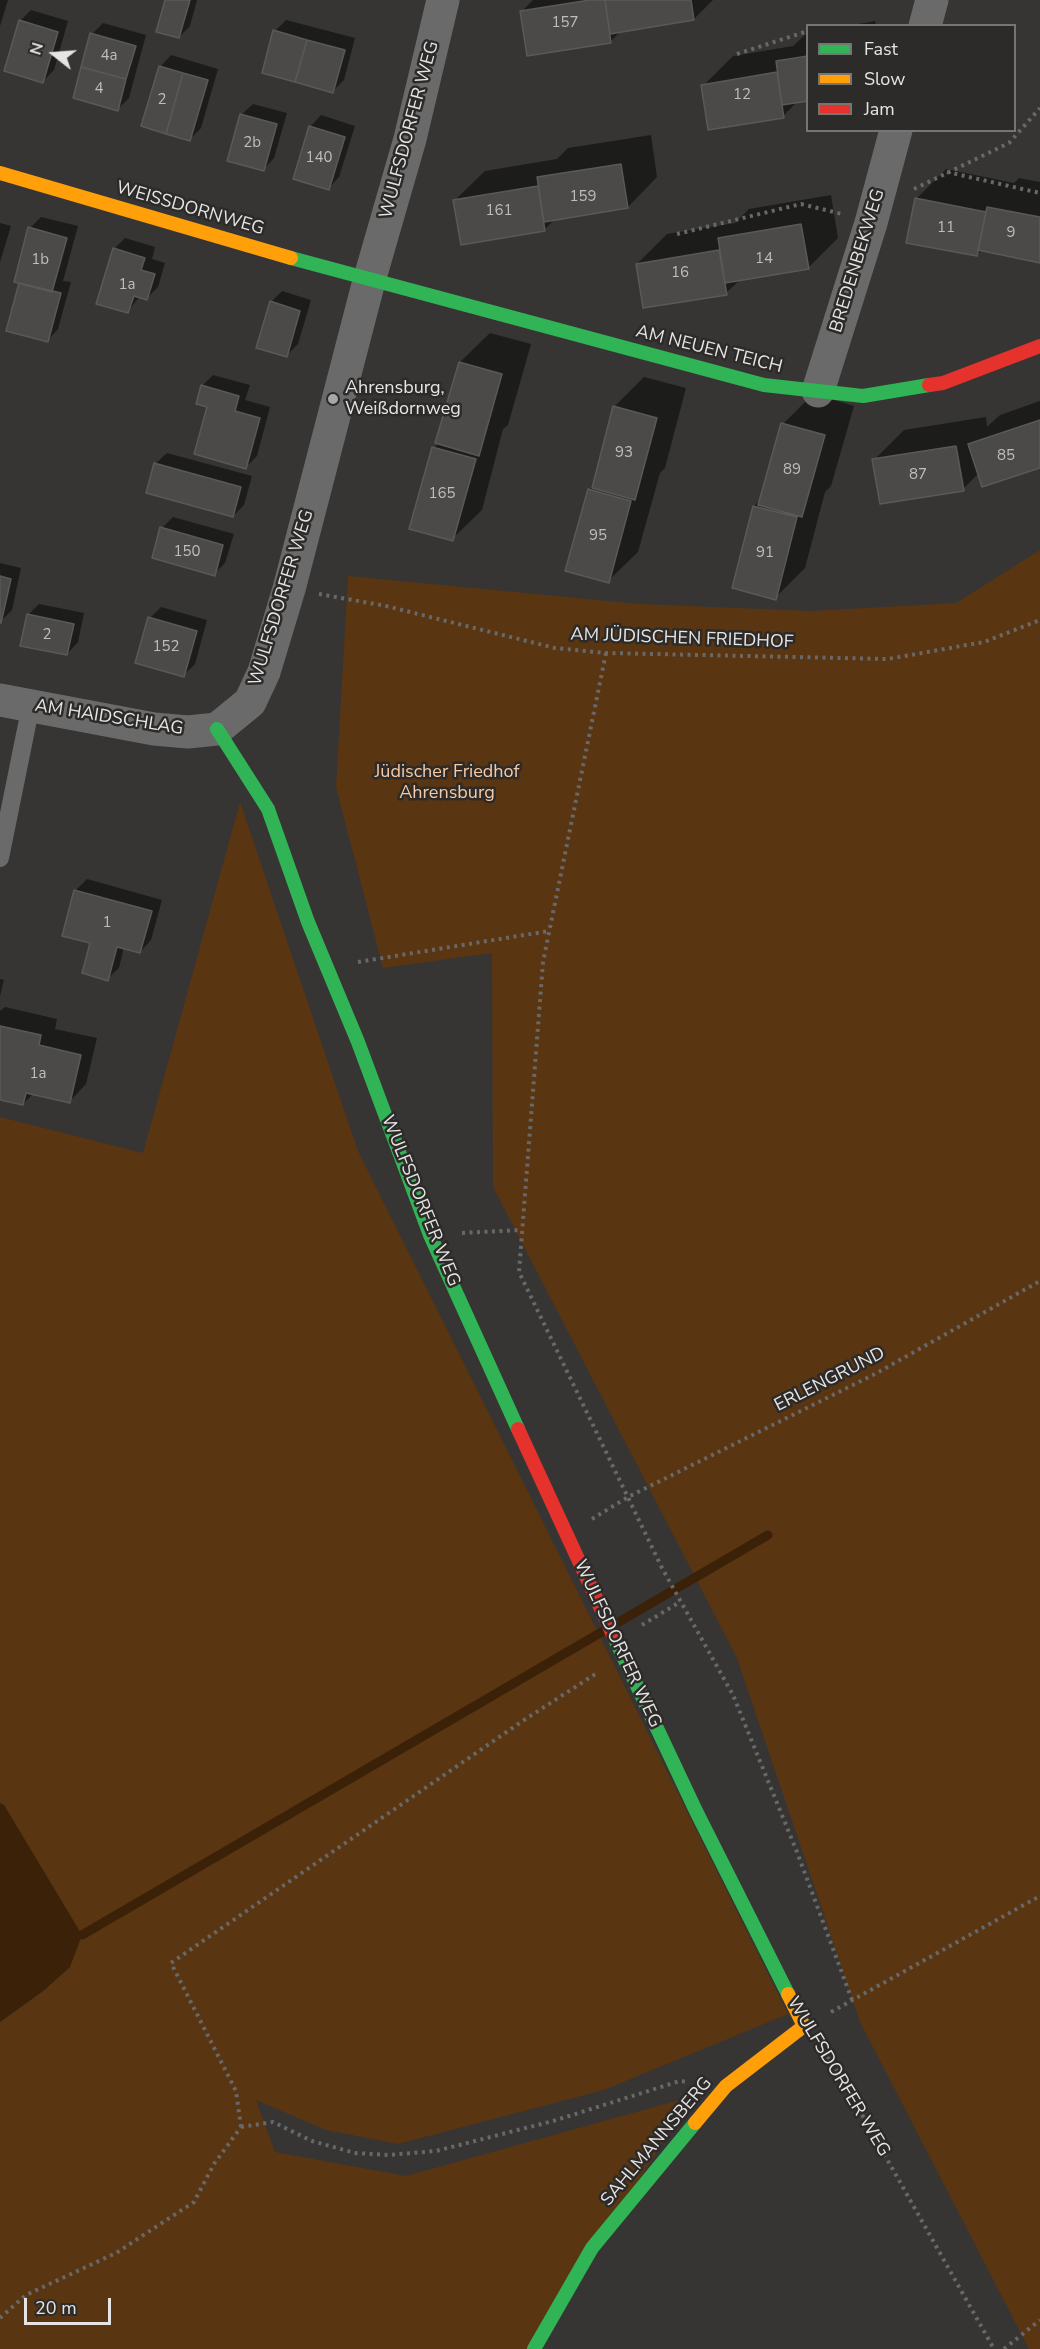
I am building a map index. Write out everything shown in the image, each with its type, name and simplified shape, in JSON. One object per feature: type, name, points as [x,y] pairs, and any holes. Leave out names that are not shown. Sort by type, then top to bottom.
[{"type":"street","name":"WULFSDORFER WEG","points":[[443,0],[410,139],[369,280],[289,589],[264,672],[250,702],[217,729],[268,809],[308,922],[329,967],[430,1235],[614,1641],[804,2026]]},
{"type":"street","points":[[926,24],[932,0]]},
{"type":"street","name":"BREDENBEKWEG","points":[[818,391],[871,223],[895,132]]},
{"type":"street","name":"WEISSDORNWEG","points":[[0,173],[369,280]]},
{"type":"street","name":"AM NEUEN TEICH","points":[[369,280],[765,385],[863,396],[943,384],[1040,346]]},
{"type":"street","name":"AM HAIDSCHLAG","points":[[15,702],[154,729],[188,732],[217,729]]},
{"type":"street","name":"SAHLMANNSBERG","points":[[534,2349],[592,2248],[726,2086],[804,2026]]},
{"type":"lane","points":[[0,858],[15,702]]},
{"type":"path","points":[[737,54],[806,31]]},
{"type":"path","points":[[913,190],[945,171],[979,159],[1009,142],[1040,108]]},
{"type":"path","points":[[945,171],[1040,193]]},
{"type":"path","points":[[677,234],[801,204],[846,215]]},
{"type":"path","name":"AM JÜDISCHEN FRIEDHOF","points":[[289,589],[386,606],[555,648],[606,653],[888,658],[984,642],[1040,620]]},
{"type":"path","points":[[606,653],[543,962],[519,1272],[680,1602],[733,1695],[797,1852],[852,2000]]},
{"type":"path","points":[[329,967],[549,931]]},
{"type":"path","points":[[430,1235],[521,1230]]},
{"type":"path","name":"ERLENGRUND","points":[[566,1535],[628,1497],[875,1374],[1040,1281]]},
{"type":"path","points":[[614,1641],[680,1602]]},
{"type":"path","points":[[0,2318],[26,2295],[116,2253],[194,2202],[214,2164],[241,2127],[236,2091],[171,1963],[521,1722],[596,1674]]},
{"type":"path","points":[[804,2026],[1040,1896]]},
{"type":"path","name":"WULFSDORFER WEG","points":[[804,2026],[838,2072],[994,2349]]},
{"type":"path","points":[[241,2127],[273,2122],[312,2141],[355,2153],[388,2155],[417,2153],[436,2151],[499,2136],[680,2081],[726,2086]]},
{"type":"path","points":[[1004,2349],[1040,2320]]},
{"type":"green space","name":"Jüdischer Friedhof Ahrensburg","points":[[1040,550],[1040,2349],[1029,2349],[860,2022],[737,1658],[493,1187],[492,953],[383,968],[336,787],[348,576],[640,604],[811,611],[956,603]]},
{"type":"green space","points":[[240,802],[358,1151],[788,2014],[604,2090],[398,2144],[326,2130],[256,2100],[275,2152],[406,2176],[694,2096],[527,2349],[0,2349],[0,2022],[43,1991],[70,1967],[4,1805],[0,1803],[0,1117],[143,1153]]},
{"type":"shaded area","points":[[0,1803],[4,1805],[82,1935],[70,1967],[43,1991],[0,2022]]},
{"type":"building","points":[[165,0],[190,0],[179,38],[156,32]]},
{"type":"building","points":[[590,0],[605,0],[611,43],[527,56],[520,11]]},
{"type":"building","points":[[605,0],[691,0],[694,20],[610,34]]},
{"type":"building","points":[[19,20],[58,32],[43,83],[4,71]]},
{"type":"building","points":[[273,30],[307,40],[295,82],[262,73]]},
{"type":"building","points":[[90,33],[136,46],[126,79],[81,67]]},
{"type":"building","points":[[307,40],[345,50],[333,93],[295,82]]},
{"type":"building","points":[[806,56],[806,101],[782,105],[776,61]]},
{"type":"building","points":[[159,66],[183,73],[166,134],[141,126]]},
{"type":"building","points":[[81,67],[126,79],[118,111],[73,98]]},
{"type":"building","points":[[777,72],[784,118],[708,130],[701,85]]},
{"type":"building","points":[[183,73],[208,80],[190,141],[166,134]]},
{"type":"building","points":[[240,114],[277,124],[264,171],[227,161]]},
{"type":"building","points":[[309,126],[345,137],[329,190],[293,179]]},
{"type":"building","points":[[621,164],[628,208],[544,222],[537,177]]},
{"type":"building","points":[[538,186],[545,231],[461,245],[453,200]]},
{"type":"building","points":[[915,198],[986,212],[977,256],[906,243]]},
{"type":"building","points":[[987,207],[1040,217],[1040,263],[978,250]]},
{"type":"building","points":[[801,224],[809,269],[725,283],[718,238]]},
{"type":"building","points":[[28,227],[67,238],[52,292],[14,282]]},
{"type":"building","points":[[113,248],[145,258],[141,270],[155,274],[147,300],[134,296],[128,313],[96,304]]},
{"type":"building","points":[[719,250],[727,295],[643,308],[636,264]]},
{"type":"building","points":[[19,283],[61,293],[48,342],[6,331]]},
{"type":"building","points":[[270,301],[300,311],[287,357],[256,348]]},
{"type":"building","points":[[459,362],[502,374],[479,456],[435,443]]},
{"type":"building","points":[[201,385],[239,396],[235,411],[260,418],[246,469],[194,454],[207,407],[196,404]]},
{"type":"building","points":[[613,406],[657,418],[635,500],[592,488]]},
{"type":"building","points":[[1040,420],[1040,468],[982,487],[968,444]]},
{"type":"building","points":[[781,423],[825,435],[802,517],[758,505]]},
{"type":"building","points":[[956,446],[964,491],[880,504],[872,459]]},
{"type":"building","points":[[432,447],[476,459],[453,541],[409,529]]},
{"type":"building","points":[[154,463],[241,487],[233,517],[146,493]]},
{"type":"building","points":[[588,489],[631,501],[609,583],[565,571]]},
{"type":"building","points":[[753,506],[797,517],[776,600],[732,588]]},
{"type":"building","points":[[160,527],[223,545],[215,576],[152,558]]},
{"type":"building","points":[[0,576],[11,579],[1,623],[0,623]]},
{"type":"building","points":[[27,614],[74,624],[67,655],[20,646]]},
{"type":"building","points":[[148,617],[197,631],[184,677],[135,663]]},
{"type":"building","points":[[74,890],[152,911],[140,953],[117,947],[108,981],[82,973],[90,943],[62,936]]},
{"type":"building","points":[[0,1026],[41,1035],[39,1045],[81,1055],[70,1103],[26,1093],[23,1105],[0,1100]]},
{"type":"waterway","points":[[82,1935],[768,1535]]},
{"type":"traffic: fast","points":[[291,258],[764,385],[863,396],[929,385]]},
{"type":"traffic: fast","points":[[217,729],[268,809],[308,922],[358,1042],[430,1235],[518,1429]]},
{"type":"traffic: fast","points":[[614,1637],[696,1811],[788,1994]]},
{"type":"traffic: fast","points":[[534,2349],[592,2248],[695,2123]]},
{"type":"traffic: slow","points":[[0,173],[291,258]]},
{"type":"traffic: slow","points":[[695,2123],[726,2086],[804,2026],[788,1994]]},
{"type":"traffic: jam","points":[[929,385],[943,383],[1040,346]]},
{"type":"traffic: jam","points":[[518,1429],[614,1637]]},
{"type":"place","name":"Ahrensburg, Weißdornweg","points":[[333,399]]}]
